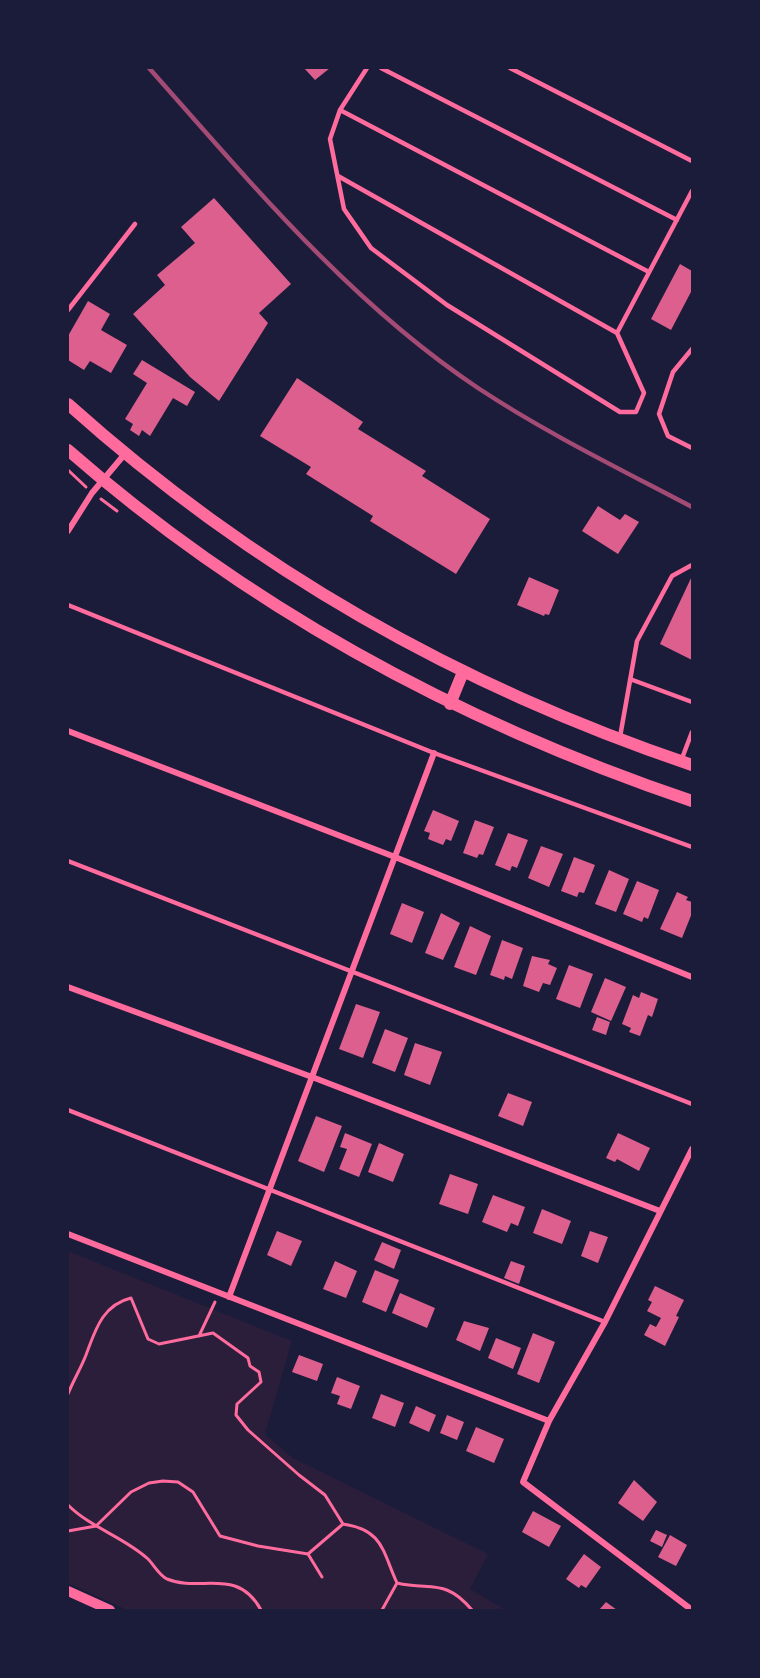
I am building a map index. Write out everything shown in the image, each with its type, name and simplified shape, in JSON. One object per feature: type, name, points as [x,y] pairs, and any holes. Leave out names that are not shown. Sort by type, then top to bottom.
[{"type":"main road","points":[[68,404],[124,454],[208,519],[304,584],[354,614],[463,672],[558,716],[687,763]]},
{"type":"main road","points":[[68,450],[103,481],[188,546],[328,640],[450,704],[614,774],[693,801]]},
{"type":"main road","points":[[450,704],[463,672]]},
{"type":"street","points":[[68,531],[124,454]]},
{"type":"street","points":[[68,731],[395,857],[693,977]]},
{"type":"street","points":[[229,1297],[434,753]]},
{"type":"street","points":[[68,987],[312,1077],[660,1211]]},
{"type":"street","points":[[693,1149],[605,1322],[549,1421],[523,1482],[693,1610]]},
{"type":"street","points":[[685,1164],[693,1167]]},
{"type":"street","points":[[68,1234],[549,1421]]},
{"type":"street","points":[[68,1591],[110,1611]]},
{"type":"lane","points":[[338,176],[617,333],[644,393],[636,412],[620,412],[569,381],[447,305],[371,248],[344,209],[330,139],[340,110],[367,68]]},
{"type":"lane","points":[[381,68],[677,220]]},
{"type":"lane","points":[[510,68],[693,161]]},
{"type":"lane","points":[[340,110],[649,272]]},
{"type":"lane","points":[[617,333],[693,191]]},
{"type":"lane","points":[[68,310],[135,224]]},
{"type":"lane","points":[[693,349],[673,372],[660,414],[668,436],[693,448]]},
{"type":"lane","points":[[620,739],[637,641],[672,576],[693,565]]},
{"type":"lane","points":[[68,605],[434,753],[693,847]]},
{"type":"lane","points":[[630,679],[693,702]]},
{"type":"lane","points":[[687,763],[693,732]]},
{"type":"lane","points":[[68,861],[693,1104]]},
{"type":"lane","points":[[68,1110],[605,1322]]},
{"type":"path","points":[[199,1336],[219,1293]]},
{"type":"path","points":[[68,1394],[86,1354],[91,1335],[120,1301],[131,1298],[148,1339],[159,1344],[213,1333],[248,1358],[250,1366],[259,1372],[261,1382],[237,1404],[236,1415],[299,1476],[325,1495],[343,1524],[357,1527],[377,1538],[397,1582]]},
{"type":"path","points":[[68,1531],[96,1526],[119,1501],[149,1483],[178,1482],[193,1492],[220,1536],[258,1546],[308,1554],[322,1577]]},
{"type":"path","points":[[68,1505],[80,1518],[147,1558],[164,1578],[180,1583],[223,1582],[240,1588],[255,1599],[261,1611]]},
{"type":"path","points":[[308,1554],[343,1524]]},
{"type":"path","points":[[382,1611],[397,1582]]},
{"type":"path","points":[[397,1582],[416,1587],[438,1585],[453,1593],[472,1611]]},
{"type":"shaded area","points":[[68,1251],[292,1341],[265,1434],[293,1458],[488,1554],[470,1589],[506,1610],[127,1610],[68,1583]]},
{"type":"building","points":[[304,68],[330,68],[315,80]]},
{"type":"building","points":[[214,198],[291,284],[259,313],[268,323],[219,401],[190,377],[133,314],[165,285],[157,275],[195,243],[181,227]]},
{"type":"building","points":[[680,264],[692,271],[692,290],[671,330],[651,319]]},
{"type":"building","points":[[88,301],[110,314],[101,330],[127,345],[111,373],[90,361],[84,370],[68,360],[68,336]]},
{"type":"building","points":[[142,360],[195,392],[187,406],[173,398],[150,436],[142,430],[139,436],[130,430],[133,424],[125,419],[147,383],[133,374]]},
{"type":"building","points":[[297,378],[363,422],[358,429],[426,471],[422,476],[490,519],[456,574],[370,521],[373,516],[306,474],[311,467],[260,436]]},
{"type":"building","points":[[598,506],[620,520],[625,514],[639,522],[618,554],[582,531]]},
{"type":"building","points":[[692,576],[692,660],[660,644]]},
{"type":"building","points":[[529,577],[559,590],[549,615],[544,616],[517,605]]},
{"type":"building","points":[[433,810],[459,821],[451,841],[446,839],[443,845],[428,839],[430,833],[424,831]]},
{"type":"building","points":[[475,820],[494,827],[483,855],[479,854],[477,858],[463,853]]},
{"type":"building","points":[[508,833],[528,840],[517,868],[512,866],[510,871],[495,865]]},
{"type":"building","points":[[541,846],[563,854],[549,887],[528,878]]},
{"type":"building","points":[[574,857],[595,865],[584,893],[579,892],[577,897],[561,891]]},
{"type":"building","points":[[609,870],[629,879],[616,912],[595,904]]},
{"type":"building","points":[[637,881],[659,890],[648,919],[644,917],[642,922],[623,914]]},
{"type":"building","points":[[677,892],[688,897],[686,900],[692,902],[692,913],[682,938],[660,929]]},
{"type":"building","points":[[402,903],[424,912],[412,943],[390,934]]},
{"type":"building","points":[[441,913],[460,923],[443,960],[425,953]]},
{"type":"building","points":[[470,926],[491,936],[476,975],[454,967]]},
{"type":"building","points":[[502,940],[523,948],[512,979],[505,976],[504,980],[490,975]]},
{"type":"building","points":[[532,956],[550,960],[548,964],[557,968],[550,985],[543,983],[539,992],[523,986]]},
{"type":"building","points":[[569,965],[593,974],[580,1008],[556,999]]},
{"type":"building","points":[[605,978],[626,987],[611,1021],[591,1012]]},
{"type":"building","points":[[641,992],[658,999],[652,1017],[648,1015],[640,1036],[629,1032],[631,1028],[622,1024],[633,995],[639,998]]},
{"type":"building","points":[[356,1004],[380,1012],[363,1058],[339,1049]]},
{"type":"building","points":[[597,1017],[610,1022],[606,1035],[592,1030]]},
{"type":"building","points":[[385,1029],[408,1038],[395,1072],[372,1063]]},
{"type":"building","points":[[415,1043],[442,1052],[430,1085],[404,1075]]},
{"type":"building","points":[[508,1093],[532,1102],[523,1126],[498,1116]]},
{"type":"building","points":[[316,1116],[342,1126],[324,1172],[298,1161]]},
{"type":"building","points":[[345,1133],[372,1144],[359,1177],[339,1169],[347,1149],[340,1147]]},
{"type":"building","points":[[618,1133],[650,1148],[639,1171],[617,1159],[615,1162],[606,1158]]},
{"type":"building","points":[[379,1143],[404,1154],[393,1182],[368,1172]]},
{"type":"building","points":[[450,1174],[478,1184],[468,1214],[439,1204]]},
{"type":"building","points":[[493,1195],[525,1207],[518,1226],[511,1223],[507,1232],[482,1222]]},
{"type":"building","points":[[542,1209],[571,1221],[562,1244],[533,1233]]},
{"type":"building","points":[[277,1231],[302,1241],[291,1266],[267,1255]]},
{"type":"building","points":[[590,1231],[608,1237],[598,1263],[581,1256]]},
{"type":"building","points":[[382,1242],[401,1250],[394,1269],[374,1260]]},
{"type":"building","points":[[335,1261],[357,1271],[346,1298],[323,1289]]},
{"type":"building","points":[[511,1261],[525,1266],[519,1284],[504,1278]]},
{"type":"building","points":[[375,1270],[399,1280],[386,1312],[362,1302]]},
{"type":"building","points":[[655,1286],[684,1300],[676,1316],[679,1317],[665,1346],[644,1335],[650,1324],[656,1327],[661,1318],[647,1311],[652,1302],[648,1300]]},
{"type":"building","points":[[400,1293],[435,1308],[427,1328],[392,1313]]},
{"type":"building","points":[[464,1321],[489,1328],[480,1351],[456,1340]]},
{"type":"building","points":[[533,1333],[555,1342],[539,1383],[517,1374]]},
{"type":"building","points":[[496,1338],[521,1348],[513,1369],[488,1358]]},
{"type":"building","points":[[299,1355],[323,1364],[317,1381],[292,1372]]},
{"type":"building","points":[[337,1377],[360,1386],[351,1409],[337,1404],[340,1396],[331,1393]]},
{"type":"building","points":[[381,1394],[404,1403],[395,1427],[372,1418]]},
{"type":"building","points":[[416,1406],[436,1415],[429,1432],[409,1423]]},
{"type":"building","points":[[447,1415],[464,1422],[457,1440],[440,1433]]},
{"type":"building","points":[[476,1427],[504,1439],[494,1463],[466,1451]]},
{"type":"building","points":[[634,1480],[657,1502],[643,1521],[618,1503]]},
{"type":"building","points":[[533,1511],[561,1526],[549,1547],[522,1532]]},
{"type":"building","points":[[656,1530],[667,1535],[662,1547],[650,1541]]},
{"type":"building","points":[[670,1535],[687,1545],[676,1566],[658,1557]]},
{"type":"building","points":[[584,1554],[601,1567],[586,1588],[581,1585],[579,1588],[566,1579]]},
{"type":"building","points":[[606,1602],[617,1610],[599,1610]]},
{"type":"railway","points":[[149,68],[303,239],[387,318],[431,355],[530,420],[692,507]]}]
